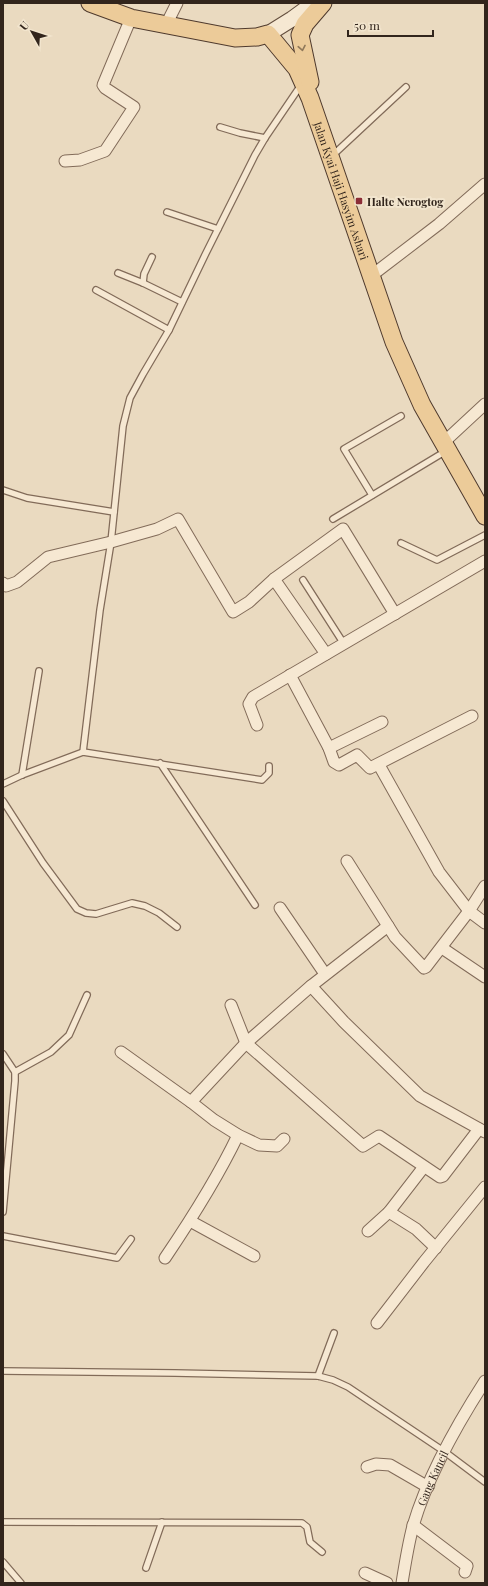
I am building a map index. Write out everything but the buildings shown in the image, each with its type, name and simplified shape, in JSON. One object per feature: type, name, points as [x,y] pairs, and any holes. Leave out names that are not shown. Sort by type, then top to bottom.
[{"type":"main road","points":[[90,3],[131,18],[235,38],[257,37],[268,34],[292,20],[315,3]]},
{"type":"main road","points":[[310,98],[310,77],[302,50],[300,35],[315,3]]},
{"type":"main road","name":"Jalan Kyai Haji Hasyim Ashari","points":[[268,34],[292,62],[303,81],[331,156],[394,342],[422,405],[485,516]]},
{"type":"street","points":[[166,25],[177,3]]},
{"type":"street","points":[[65,160],[80,160],[105,151],[134,107],[105,88],[103,85],[131,18]]},
{"type":"street","points":[[371,276],[439,224],[485,184]]},
{"type":"street","points":[[445,447],[485,404]]},
{"type":"street","points":[[3,583],[6,586],[17,582],[48,557],[157,529],[178,519],[233,612],[249,602],[274,579],[343,529],[395,614]]},
{"type":"street","points":[[257,725],[249,704],[253,697],[485,561]]},
{"type":"street","points":[[274,579],[326,654]]},
{"type":"street","points":[[290,675],[334,762],[339,765],[357,755],[370,768],[379,765],[472,716]]},
{"type":"street","points":[[328,748],[382,722]]},
{"type":"street","points":[[379,765],[439,872],[469,911],[485,923]]},
{"type":"street","points":[[347,861],[395,937],[421,967],[426,967],[442,948],[485,886]]},
{"type":"street","points":[[280,908],[325,974]]},
{"type":"street","points":[[191,1102],[246,1043],[325,974],[388,926]]},
{"type":"street","points":[[442,948],[485,977]]},
{"type":"street","points":[[231,1005],[246,1043],[363,1146],[379,1136],[423,1168],[440,1178],[443,1176],[482,1131],[420,1096],[344,1022],[311,986]]},
{"type":"street","points":[[121,1052],[214,1120],[238,1135],[259,1145],[277,1146],[284,1139]]},
{"type":"street","points":[[165,1258],[221,1171],[238,1135]]},
{"type":"street","points":[[368,1231],[389,1212],[423,1168]]},
{"type":"street","points":[[377,1323],[485,1187]]},
{"type":"street","points":[[389,1212],[416,1230],[436,1248]]},
{"type":"street","points":[[190,1221],[254,1256]]},
{"type":"street","name":"Gang Kancil","points":[[402,1583],[413,1525],[428,1487],[459,1424],[485,1381]]},
{"type":"street","points":[[367,1467],[376,1464],[390,1465],[428,1487]]},
{"type":"street","points":[[413,1525],[467,1566],[465,1572]]},
{"type":"street","points":[[365,1573],[387,1583]]},
{"type":"lane","points":[[83,752],[101,603],[111,542],[123,426],[130,398],[169,330],[265,138],[303,81]]},
{"type":"lane","points":[[331,156],[406,87]]},
{"type":"lane","points":[[220,127],[265,138]]},
{"type":"lane","points":[[167,212],[218,230]]},
{"type":"lane","points":[[143,283],[144,274],[152,257]]},
{"type":"lane","points":[[118,273],[143,283],[182,302]]},
{"type":"lane","points":[[96,290],[169,330]]},
{"type":"lane","points":[[372,495],[344,449],[401,416]]},
{"type":"lane","points":[[333,519],[445,447]]},
{"type":"lane","points":[[3,490],[28,498],[114,512]]},
{"type":"lane","points":[[401,543],[437,560],[485,535]]},
{"type":"lane","points":[[303,580],[344,644]]},
{"type":"lane","points":[[22,775],[39,671]]},
{"type":"lane","points":[[3,784],[22,775],[83,752],[262,780],[269,773],[269,766]]},
{"type":"lane","points":[[160,763],[255,905]]},
{"type":"lane","points":[[3,801],[43,863],[77,909],[86,913],[96,914],[132,903],[145,906],[160,913],[177,927]]},
{"type":"lane","points":[[15,1072],[51,1052],[69,1035],[87,995]]},
{"type":"lane","points":[[3,1054],[15,1072],[15,1094],[3,1212]]},
{"type":"lane","points":[[3,1236],[117,1258],[132,1238]]},
{"type":"lane","points":[[318,1376],[334,1333]]},
{"type":"lane","points":[[3,1371],[318,1376],[333,1380],[348,1387],[445,1452],[485,1482]]},
{"type":"lane","points":[[3,1522],[302,1523],[307,1527],[310,1542],[322,1552]]},
{"type":"lane","points":[[146,1568],[162,1522]]},
{"type":"lane","points":[[3,1562],[21,1583]]},
{"type":"place","name":"Halte Nerogtog","points":[[359,201]]}]
